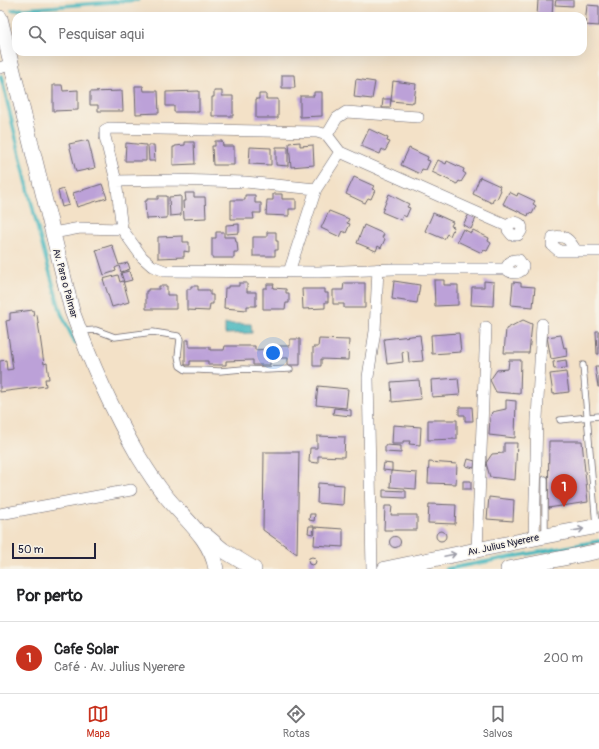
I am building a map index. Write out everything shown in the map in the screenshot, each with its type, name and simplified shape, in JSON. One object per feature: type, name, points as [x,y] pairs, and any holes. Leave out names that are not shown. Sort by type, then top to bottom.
[{"type":"main road","name":"Av. Para o Palmar","points":[[0,18],[5,66],[53,233],[72,311],[79,331],[103,387],[139,457],[164,494],[190,523]]},
{"type":"main road","points":[[190,523],[201,539],[205,549],[208,560],[206,569]]},
{"type":"main road","points":[[190,523],[206,542],[216,569]]},
{"type":"main road","points":[[190,523],[223,550],[254,569]]},
{"type":"main road","name":"Av. Julius Nyerere","points":[[385,569],[540,537],[597,527]]},
{"type":"main road","points":[[508,569],[598,553]]},
{"type":"street","points":[[327,135],[337,118],[346,112],[418,117]]},
{"type":"street","points":[[506,269],[378,269],[288,272],[165,271],[152,266],[142,257],[122,229],[116,181],[105,137],[105,130],[108,128],[317,132],[327,135],[340,152],[507,226]]},
{"type":"street","points":[[288,272],[316,189],[340,152]]},
{"type":"street","points":[[116,181],[173,180],[245,182],[316,189]]},
{"type":"street","points":[[53,233],[80,228],[122,229]]},
{"type":"street","points":[[576,251],[599,251]]},
{"type":"street","points":[[372,569],[368,377],[375,331],[378,269]]},
{"type":"street","points":[[540,537],[537,420],[542,324]]},
{"type":"street","points":[[477,550],[486,327]]},
{"type":"street","points":[[0,514],[131,490]]},
{"type":"lane","points":[[79,331],[96,330],[115,337],[153,332],[178,336],[180,339],[178,356],[180,366],[186,370],[220,372],[243,369],[290,369]]},
{"type":"lane","points":[[583,365],[597,527]]},
{"type":"lane","points":[[560,420],[599,416]]},
{"type":"lane","points":[[540,537],[545,478]]},
{"type":"water","points":[[225,324],[251,324],[252,333],[225,334]]},
{"type":"building","points":[[538,0],[553,0],[552,12],[537,12]]},
{"type":"building","points":[[556,0],[573,0],[573,6],[555,5]]},
{"type":"building","points":[[587,5],[599,6],[599,26],[587,25]]},
{"type":"building","points":[[282,75],[294,75],[295,88],[282,88]]},
{"type":"building","points":[[356,79],[375,82],[372,99],[354,97]]},
{"type":"building","points":[[393,81],[416,84],[414,102],[391,101]]},
{"type":"building","points":[[53,85],[62,85],[63,91],[78,90],[78,110],[53,111]]},
{"type":"building","points":[[135,86],[143,86],[144,91],[158,91],[159,113],[136,114]]},
{"type":"building","points":[[122,91],[123,111],[98,111],[98,105],[90,105],[90,92]]},
{"type":"building","points":[[199,91],[199,112],[174,112],[174,106],[166,106],[166,92]]},
{"type":"building","points":[[214,91],[222,91],[222,96],[233,96],[233,116],[212,116],[212,97],[214,97]]},
{"type":"building","points":[[314,92],[322,92],[322,116],[300,117],[300,96],[314,96]]},
{"type":"building","points":[[259,94],[266,94],[266,99],[278,99],[278,118],[256,118],[256,99],[259,99]]},
{"type":"building","points":[[383,99],[391,99],[390,108],[382,108]]},
{"type":"building","points":[[369,129],[388,138],[387,141],[390,142],[385,151],[382,149],[380,154],[361,146]]},
{"type":"building","points":[[88,140],[95,168],[76,172],[69,144]]},
{"type":"building","points":[[215,141],[222,141],[223,146],[234,146],[234,165],[213,165],[212,146],[215,146]]},
{"type":"building","points":[[185,142],[194,142],[195,164],[173,165],[173,147],[185,145]]},
{"type":"building","points":[[300,142],[300,146],[313,145],[314,165],[291,167],[289,143]]},
{"type":"building","points":[[126,143],[146,145],[146,161],[125,161]]},
{"type":"building","points":[[148,145],[154,145],[155,161],[149,161]]},
{"type":"building","points":[[250,147],[271,148],[271,165],[249,164]]},
{"type":"building","points":[[276,147],[288,147],[288,166],[276,165]]},
{"type":"building","points":[[409,148],[428,157],[427,160],[430,161],[426,170],[422,169],[420,174],[401,165]]},
{"type":"building","points":[[438,160],[446,164],[447,161],[464,169],[463,172],[466,174],[461,182],[459,181],[457,184],[432,172]]},
{"type":"building","points":[[354,177],[374,186],[372,189],[375,190],[371,199],[368,198],[365,203],[346,194]]},
{"type":"building","points":[[480,177],[500,186],[499,189],[501,190],[497,199],[494,198],[492,203],[473,194]]},
{"type":"building","points":[[102,184],[107,198],[77,207],[73,193]]},
{"type":"building","points":[[64,189],[69,205],[62,207],[58,191]]},
{"type":"building","points":[[509,192],[517,196],[518,193],[535,201],[533,204],[536,206],[532,214],[529,213],[528,216],[503,204]]},
{"type":"building","points":[[185,193],[194,193],[194,197],[205,197],[206,218],[184,219],[183,201],[186,201]]},
{"type":"building","points":[[273,194],[282,194],[282,199],[296,199],[296,209],[289,209],[289,216],[266,215],[267,200],[273,200]]},
{"type":"building","points":[[389,194],[409,204],[407,207],[410,208],[406,217],[403,215],[401,220],[382,212]]},
{"type":"building","points":[[245,195],[255,195],[255,203],[261,203],[261,213],[253,213],[254,219],[231,219],[231,200],[245,200]]},
{"type":"building","points":[[158,196],[167,196],[167,218],[146,219],[145,201],[147,201],[147,199],[158,199]]},
{"type":"building","points":[[181,196],[181,215],[170,216],[169,197]]},
{"type":"building","points":[[329,211],[349,219],[347,223],[350,224],[346,233],[343,231],[340,237],[321,228]]},
{"type":"building","points":[[433,213],[453,222],[451,226],[454,227],[450,236],[447,234],[444,239],[425,231]]},
{"type":"building","points":[[469,214],[476,218],[471,229],[463,225]]},
{"type":"building","points":[[239,224],[239,233],[226,234],[226,225]]},
{"type":"building","points":[[364,225],[384,234],[382,238],[385,239],[381,248],[378,246],[376,251],[357,243]]},
{"type":"building","points":[[463,229],[471,233],[473,230],[489,238],[488,241],[491,243],[487,251],[484,250],[482,253],[457,241]]},
{"type":"building","points":[[216,232],[224,232],[224,237],[235,237],[238,252],[234,252],[234,258],[212,258],[212,238],[216,238]]},
{"type":"building","points":[[267,232],[276,232],[278,250],[275,250],[275,256],[253,256],[253,237],[267,237]]},
{"type":"building","points":[[183,236],[183,242],[189,242],[189,252],[184,251],[184,257],[158,258],[158,237]]},
{"type":"building","points":[[112,245],[119,265],[128,263],[130,269],[121,272],[119,266],[115,268],[116,271],[104,275],[96,250]]},
{"type":"building","points":[[129,271],[132,280],[124,282],[121,273]]},
{"type":"building","points":[[118,275],[120,282],[123,281],[129,302],[112,307],[103,279]]},
{"type":"building","points":[[434,280],[444,280],[444,285],[458,285],[458,305],[435,306]]},
{"type":"building","points":[[394,281],[420,285],[417,303],[392,299]]},
{"type":"building","points":[[484,281],[494,282],[493,306],[471,305],[472,287],[484,287]]},
{"type":"building","points":[[513,282],[521,283],[521,286],[535,287],[533,307],[511,305]]},
{"type":"building","points":[[239,283],[247,283],[247,292],[256,292],[256,306],[247,306],[247,310],[224,308],[225,288],[228,288],[228,286],[239,286]]},
{"type":"building","points":[[344,283],[365,283],[365,308],[344,308],[344,304],[333,304],[333,290],[343,290]]},
{"type":"building","points":[[267,284],[274,284],[273,288],[286,289],[286,293],[289,293],[289,303],[286,303],[285,309],[263,309],[263,288],[267,288]]},
{"type":"building","points":[[159,286],[167,286],[167,295],[176,295],[176,309],[146,309],[146,291],[148,291],[148,289],[159,289]]},
{"type":"building","points":[[191,286],[198,286],[198,290],[210,290],[210,295],[213,295],[213,304],[210,304],[209,311],[187,310],[187,289],[191,289]]},
{"type":"building","points":[[302,289],[325,289],[325,293],[328,293],[328,302],[325,302],[325,308],[303,309]]},
{"type":"building","points":[[33,310],[34,316],[37,315],[44,364],[47,363],[49,379],[45,379],[46,386],[0,392],[0,361],[6,360],[7,370],[13,369],[6,321],[10,320],[10,313]]},
{"type":"building","points":[[523,320],[532,324],[529,353],[504,353],[506,329]]},
{"type":"building","points":[[596,331],[599,331],[599,354],[597,354]]},
{"type":"building","points":[[459,333],[461,352],[432,354],[431,335]]},
{"type":"building","points":[[420,335],[423,361],[409,362],[408,351],[402,352],[403,362],[387,364],[384,339]]},
{"type":"building","points":[[561,335],[564,348],[566,347],[567,356],[551,359],[547,337]]},
{"type":"building","points":[[290,339],[300,339],[300,365],[288,365],[288,358],[270,358],[270,365],[253,365],[253,360],[226,361],[226,365],[208,365],[208,361],[190,361],[190,365],[185,365],[185,340],[189,340],[189,347],[210,347],[210,350],[224,350],[225,346],[255,346],[255,350],[268,349],[268,346],[290,346]]},
{"type":"building","points":[[319,339],[349,340],[348,360],[321,359],[321,366],[313,366],[313,347],[318,347]]},
{"type":"building","points":[[509,360],[521,360],[520,394],[496,392],[490,380],[497,370],[508,369]]},
{"type":"building","points":[[566,360],[567,368],[554,369],[553,362]]},
{"type":"building","points":[[595,366],[599,366],[599,387],[598,387]]},
{"type":"building","points":[[566,372],[569,392],[553,394],[550,374]]},
{"type":"building","points":[[458,378],[460,395],[432,397],[431,380]]},
{"type":"building","points":[[419,380],[421,399],[392,402],[391,382]]},
{"type":"building","points":[[318,386],[348,389],[346,408],[316,405]]},
{"type":"building","points":[[506,400],[516,401],[515,438],[489,435],[490,418],[492,412],[506,409]]},
{"type":"building","points":[[459,407],[472,407],[473,421],[465,421],[465,415],[459,415]]},
{"type":"building","points":[[334,408],[351,410],[351,416],[333,414]]},
{"type":"building","points":[[428,420],[457,420],[457,439],[428,440]]},
{"type":"building","points":[[393,425],[421,427],[420,445],[409,444],[410,441],[403,441],[403,444],[392,444]]},
{"type":"building","points":[[317,436],[345,437],[344,457],[318,456],[318,463],[309,462],[310,448],[317,448]]},
{"type":"building","points":[[549,441],[582,441],[588,502],[548,508]]},
{"type":"building","points":[[504,443],[517,443],[515,480],[490,477],[486,463],[492,454],[504,453]]},
{"type":"building","points":[[385,445],[401,446],[401,453],[385,452]]},
{"type":"building","points":[[264,452],[299,452],[297,554],[263,530]]},
{"type":"building","points":[[468,459],[475,461],[474,468],[466,466]]},
{"type":"building","points":[[429,462],[457,464],[456,484],[428,483]]},
{"type":"building","points":[[384,463],[392,464],[392,471],[383,470]]},
{"type":"building","points":[[391,471],[417,473],[416,489],[390,487]]},
{"type":"building","points":[[463,481],[471,481],[471,489],[463,489]]},
{"type":"building","points":[[318,483],[344,485],[343,505],[317,503]]},
{"type":"building","points":[[383,490],[406,491],[406,498],[383,497]]},
{"type":"building","points":[[489,497],[514,500],[513,521],[487,519]]},
{"type":"building","points":[[429,504],[456,505],[455,524],[428,523]]},
{"type":"building","points":[[385,506],[392,506],[391,515],[417,515],[417,530],[384,530]]},
{"type":"building","points":[[310,514],[315,514],[314,521],[309,520]]},
{"type":"building","points":[[309,526],[314,526],[313,534],[308,533]]},
{"type":"building","points":[[315,527],[343,529],[343,547],[314,545]]},
{"type":"building","points":[[439,531],[443,531],[445,532],[445,540],[439,541],[436,538],[436,534]]},
{"type":"building","points":[[393,537],[397,537],[399,538],[399,546],[393,547],[390,544],[390,540]]},
{"type":"building","points":[[310,557],[314,557],[316,561],[314,565],[310,565],[308,563],[308,559]]},
{"type":"waterway","points":[[12,10],[138,0]]},
{"type":"waterway","points":[[1,76],[39,234],[61,313],[75,343]]},
{"type":"waterway","points":[[446,569],[599,541]]},
{"type":"place","name":"Cafe Solar","points":[[564,507]]}]
